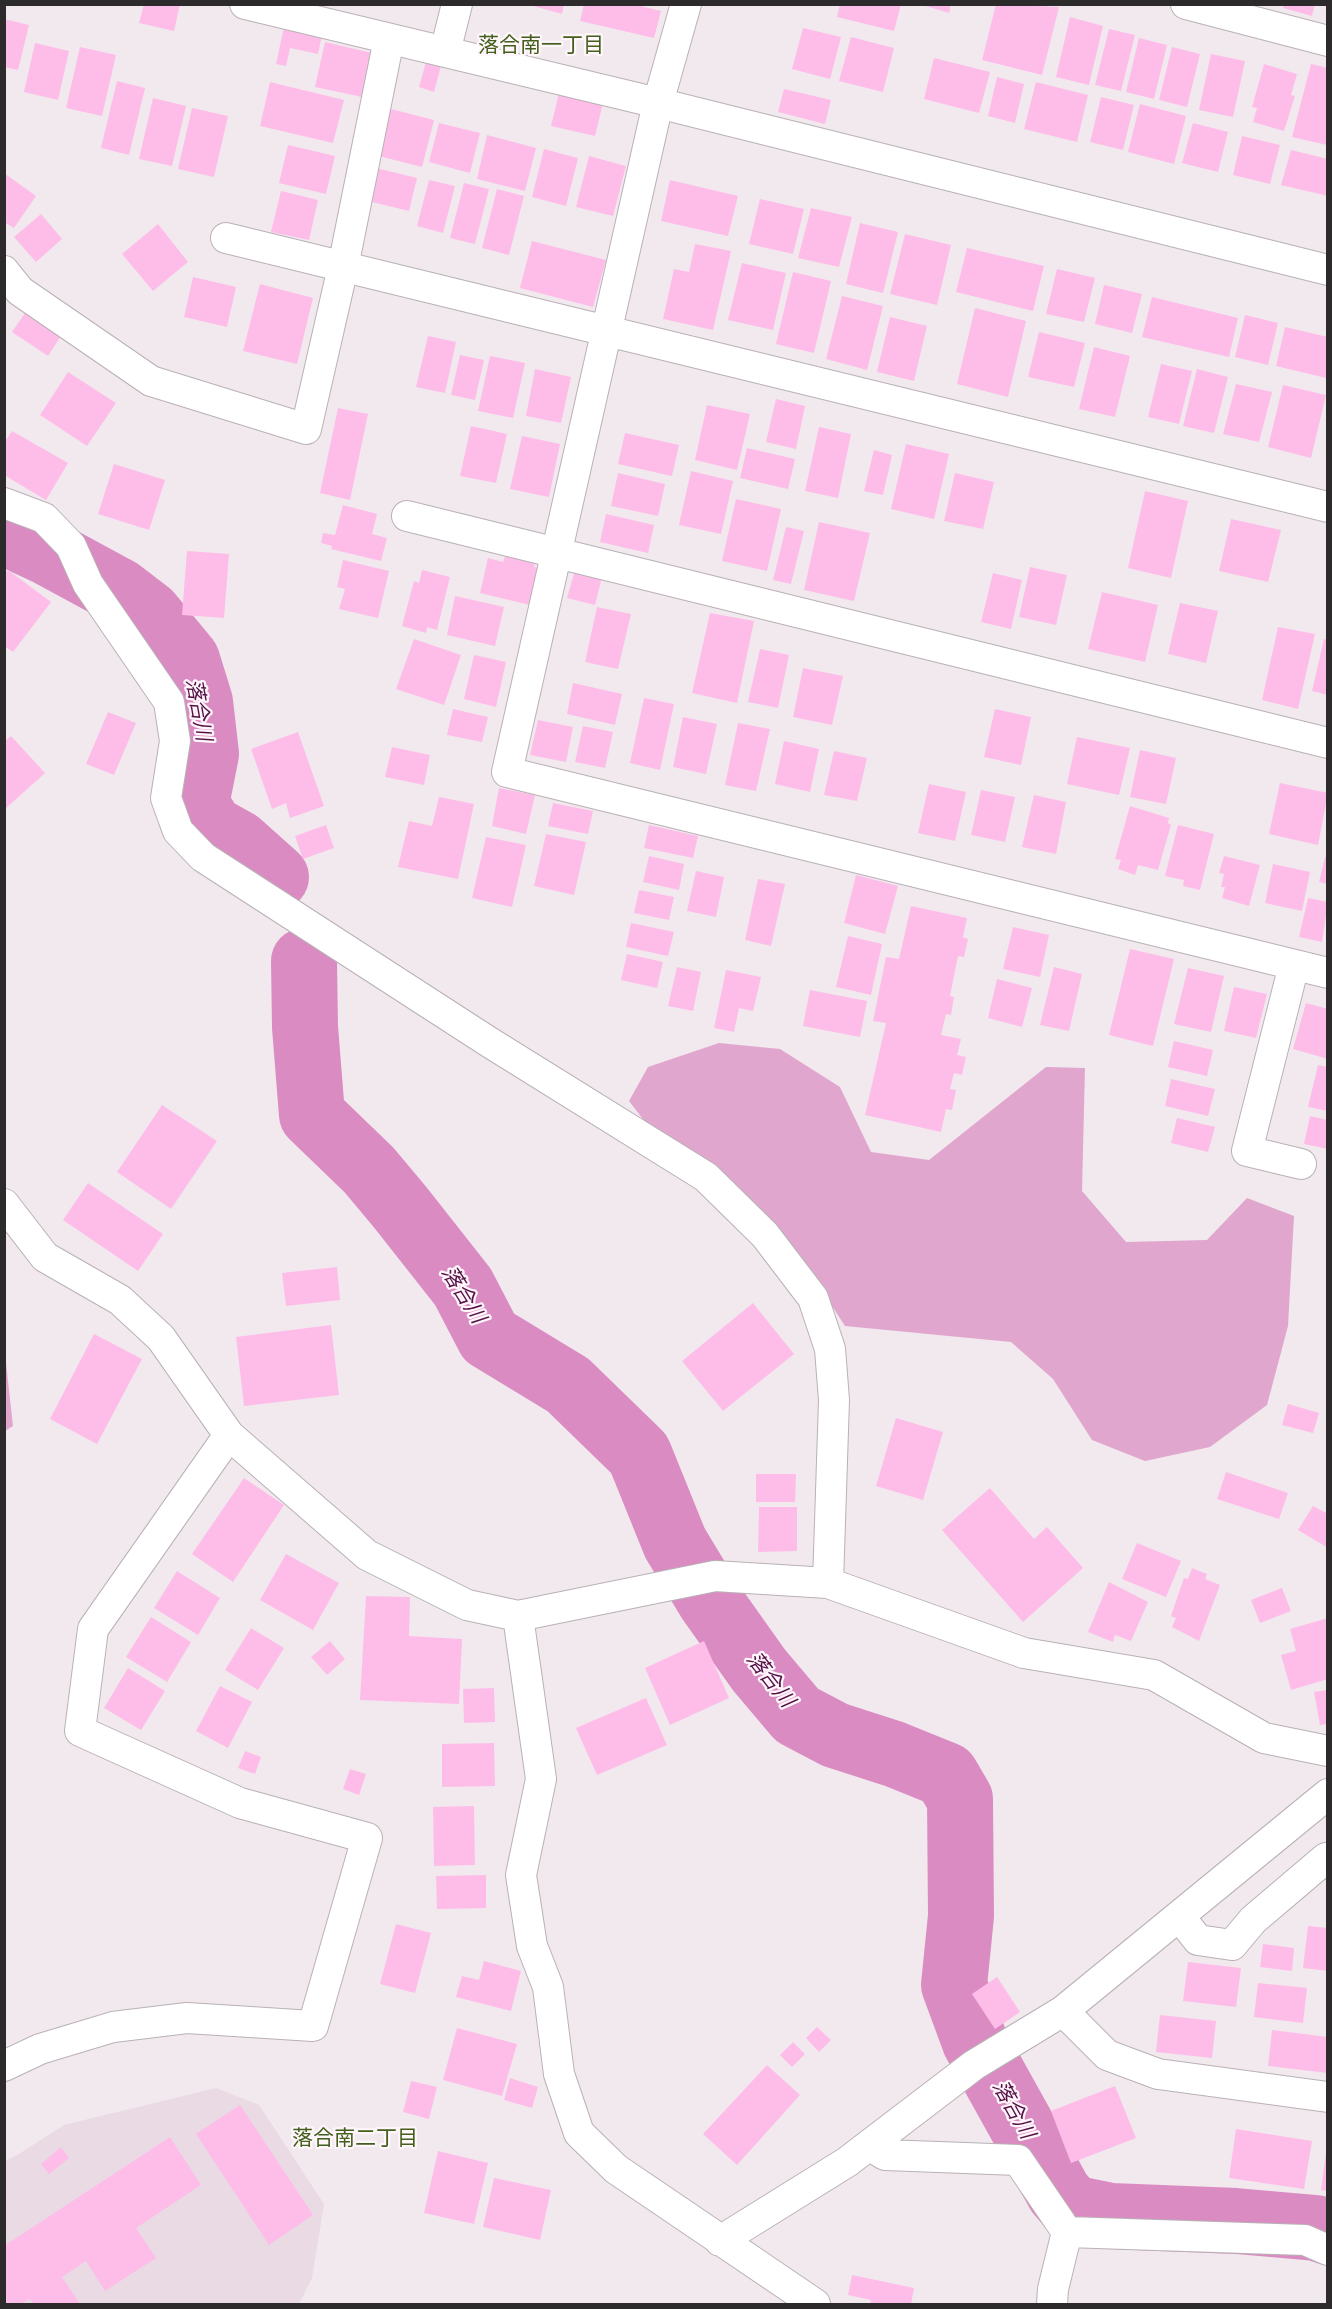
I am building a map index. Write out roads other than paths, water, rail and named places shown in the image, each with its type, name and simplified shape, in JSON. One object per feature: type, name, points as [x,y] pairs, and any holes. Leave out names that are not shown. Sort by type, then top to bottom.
[{"type":"street","points":[[245,4],[658,103],[1328,270]]},
{"type":"street","points":[[445,52],[457,4]]},
{"type":"street","points":[[686,4],[658,103],[507,771],[1328,973]]},
{"type":"street","points":[[1186,4],[1328,41]]},
{"type":"street","points":[[10,289],[151,381],[306,429],[344,267],[389,39]]},
{"type":"street","points":[[226,238],[1328,507]]},
{"type":"street","points":[[4,503],[44,518],[71,546],[88,584],[169,702],[175,741],[166,798],[178,831],[203,857],[489,1042],[706,1177],[765,1235],[813,1298],[830,1349],[834,1400],[828,1583]]},
{"type":"street","points":[[407,516],[556,555],[1328,743]]},
{"type":"street","points":[[1294,965],[1247,1151],[1301,1164]]},
{"type":"street","points":[[4,1204],[45,1257],[120,1300],[161,1338],[229,1435],[367,1555],[466,1605],[518,1616],[715,1576],[828,1583],[1024,1653],[1154,1675],[1264,1738],[1328,1751]]},
{"type":"street","points":[[4,2066],[40,2049],[113,2027],[187,2018],[313,2026],[367,1838],[240,1803],[80,1731],[93,1629],[229,1435]]},
{"type":"street","points":[[518,1616],[541,1779],[521,1875],[532,1946],[548,1987],[559,2074],[579,2133],[616,2169],[815,2304]]},
{"type":"street","points":[[720,2241],[870,2146],[1000,2046],[1063,2011],[1328,1794]]},
{"type":"street","points":[[1179,1916],[1198,1940],[1232,1945],[1253,1920],[1326,1858]]},
{"type":"street","points":[[1063,2011],[1107,2055],[1158,2074],[1328,2097]]},
{"type":"street","points":[[870,2146],[885,2155],[1018,2160],[1067,2232],[1053,2289],[1053,2304]]},
{"type":"street","points":[[1067,2232],[1305,2240],[1328,2250]]},
{"type":"waterway","name":"落合川","points":[[4,532],[47,552],[119,591],[149,614],[187,660],[200,702],[206,754],[196,804],[211,828],[238,843],[276,877]]},
{"type":"waterway","name":"落合川","points":[[304,961],[305,1027],[312,1115],[369,1170],[400,1207],[463,1287],[489,1337],[568,1385],[639,1454],[675,1543],[710,1601],[759,1670],[797,1715],[835,1735],[894,1754],[946,1775],[960,1799],[961,1916],[954,1985],[975,2042],[1059,2193],[1072,2208],[1111,2216],[1236,2221],[1316,2228],[1328,2232]]},
{"type":"district","name":"落合南一丁目","points":[[541,46]]},
{"type":"district","name":"落合南二丁目","points":[[355,2139]]}]
